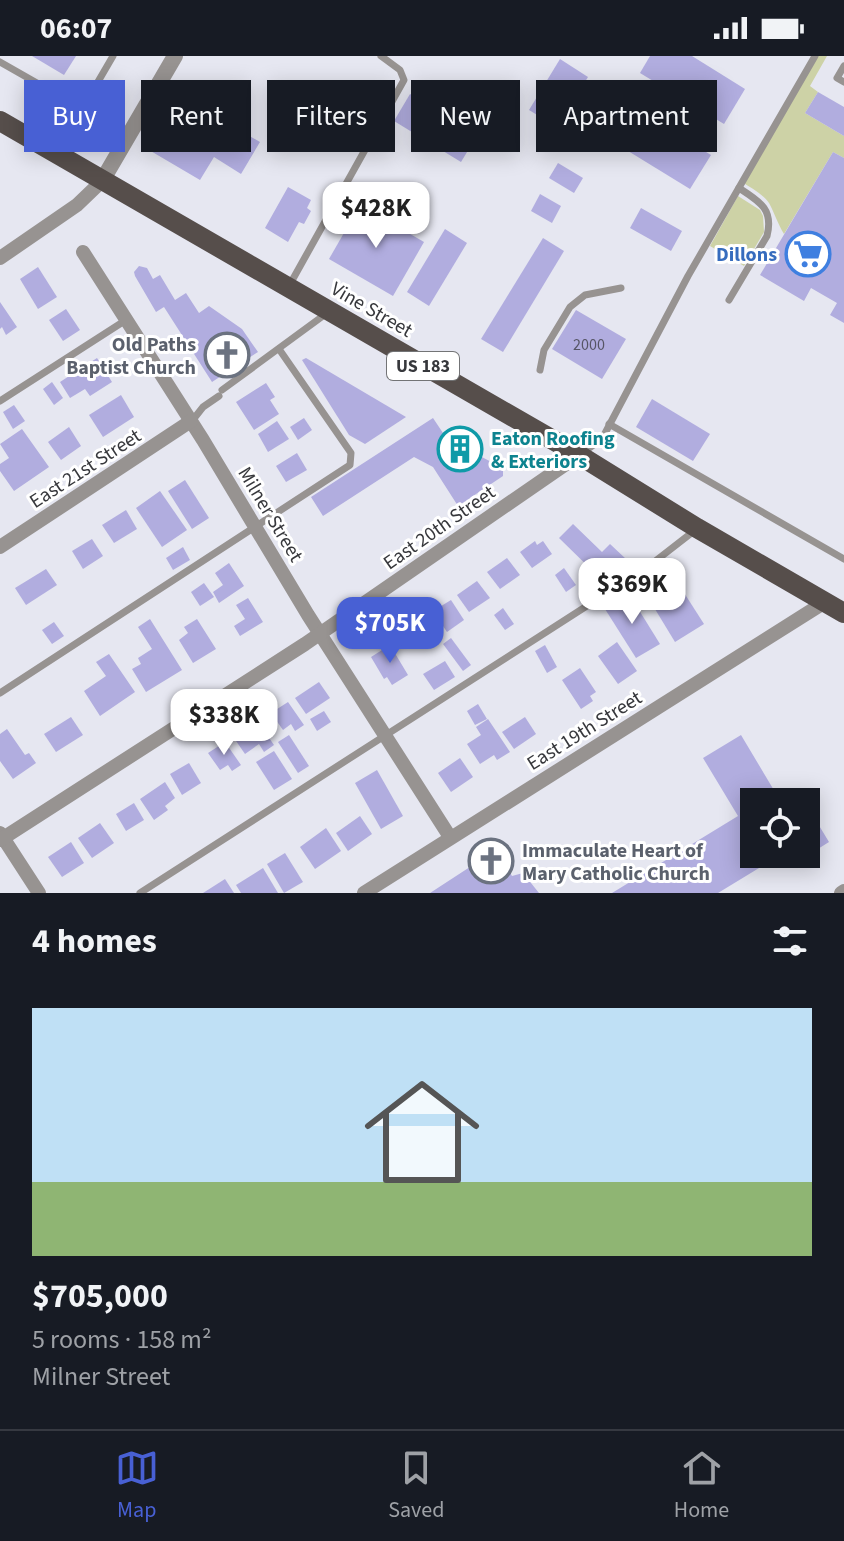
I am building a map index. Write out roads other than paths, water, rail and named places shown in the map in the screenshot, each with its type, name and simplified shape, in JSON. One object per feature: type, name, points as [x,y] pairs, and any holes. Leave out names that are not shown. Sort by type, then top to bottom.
[{"type":"main road","name":"Vine Street","points":[[0,121],[579,455],[844,613]]},
{"type":"street","points":[[0,258],[77,205],[102,181],[175,56]]},
{"type":"street","name":"Milner Street","points":[[83,252],[450,837]]},
{"type":"street","name":"East 21st Street","points":[[0,547],[191,421]]},
{"type":"street","name":"East 20th Street","points":[[1,837],[320,634],[579,455]]},
{"type":"street","name":"East 19th Street","points":[[364,893],[825,602]]},
{"type":"street","points":[[1,837],[39,893]]},
{"type":"lane","points":[[0,62],[65,99],[79,101],[92,92],[113,56]]},
{"type":"lane","points":[[288,288],[404,80],[400,70],[381,56]]},
{"type":"lane","points":[[579,455],[602,439],[688,276],[815,56]]},
{"type":"lane","points":[[844,66],[837,78],[844,82]]},
{"type":"lane","points":[[729,300],[767,236],[770,224],[766,210],[739,188]]},
{"type":"lane","points":[[540,370],[544,350],[570,307],[585,295],[621,288]]},
{"type":"lane","points":[[191,421],[203,407],[329,312]]},
{"type":"lane","points":[[0,401],[126,320]]},
{"type":"lane","points":[[0,693],[350,465],[351,453],[279,349]]},
{"type":"lane","points":[[609,424],[844,559]]},
{"type":"lane","points":[[140,893],[649,566],[697,528]]},
{"type":"place","name":"Dillons","points":[[808,254]]},
{"type":"place","name":"Old Paths Baptist Church","points":[[227,355]]},
{"type":"place","name":"Eaton Roofing & Exteriors","points":[[460,449]]},
{"type":"place","name":"Immaculate Heart of Mary Catholic Church","points":[[491,861]]}]
